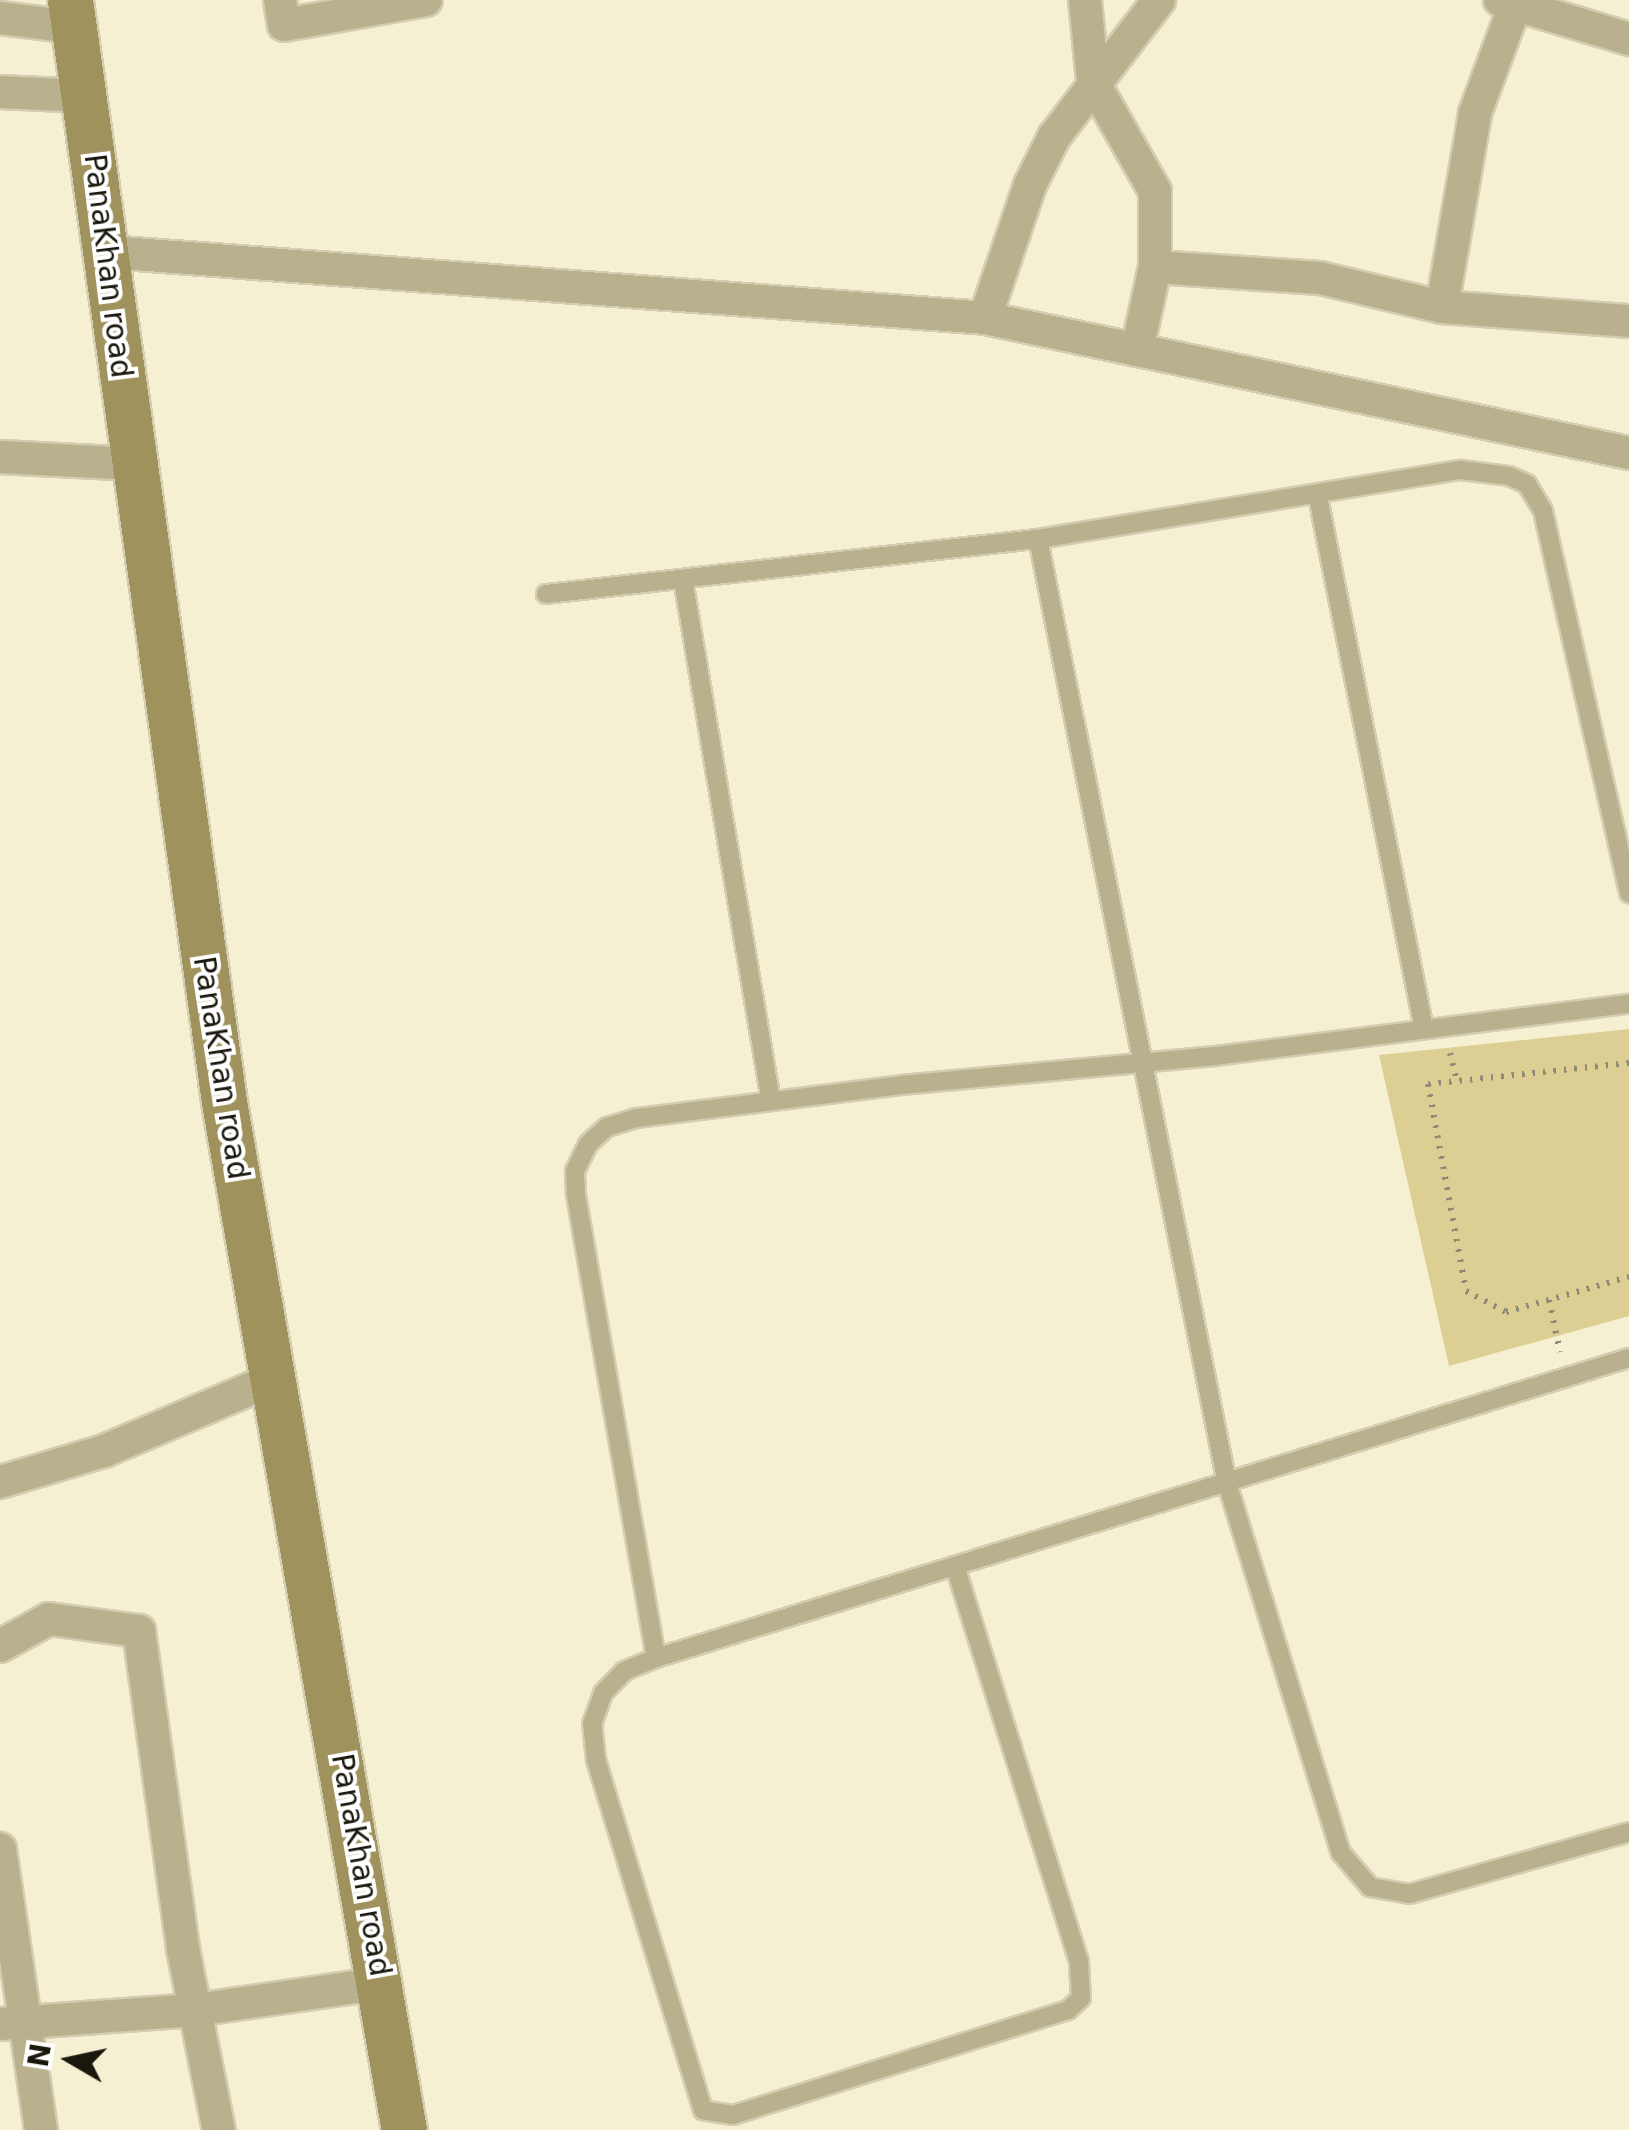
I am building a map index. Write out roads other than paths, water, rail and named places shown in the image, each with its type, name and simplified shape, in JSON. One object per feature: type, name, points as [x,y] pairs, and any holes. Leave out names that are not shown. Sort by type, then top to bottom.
[{"type":"street","points":[[280,0],[284,25],[336,8],[411,1]]},
{"type":"street","points":[[1085,0],[1092,82],[1155,191],[1155,268],[1137,350]]},
{"type":"street","points":[[985,318],[1030,186],[1092,82],[1159,0]]},
{"type":"street","points":[[1442,306],[1471,133],[1511,2],[1629,38]]},
{"type":"street","points":[[0,18],[72,13]]},
{"type":"street","name":"PanaKhan road","points":[[72,13],[224,1102],[382,1983],[404,2130]]},
{"type":"street","points":[[0,92],[85,96]]},
{"type":"street","points":[[108,252],[985,318],[1629,452]]},
{"type":"street","points":[[1155,268],[1320,278],[1442,306],[1629,321]]},
{"type":"street","points":[[0,458],[133,464]]},
{"type":"street","points":[[0,1482],[104,1452],[274,1378]]},
{"type":"street","points":[[0,1646],[49,1619],[139,1631],[195,2010],[218,2130]]},
{"type":"street","points":[[0,1849],[12,2024],[40,2130]]},
{"type":"street","points":[[12,2024],[195,2010],[382,1983]]},
{"type":"lane","points":[[546,594],[1038,538],[1318,497],[1461,470],[1527,484],[1542,511],[1629,894]]},
{"type":"lane","points":[[1318,497],[1424,1029]]},
{"type":"lane","points":[[1038,538],[1227,1483],[1341,1853],[1370,1887],[1409,1894],[1454,1886],[1629,1832]]},
{"type":"lane","points":[[683,579],[771,1102]]},
{"type":"lane","points":[[656,1658],[575,1171],[588,1144],[607,1127],[771,1102],[1141,1063],[1629,1004]]},
{"type":"lane","points":[[954,1566],[1079,1962],[1081,1998],[1068,2010],[732,2115],[703,2110],[695,2096],[596,1760],[592,1724],[603,1693],[624,1671],[656,1658],[954,1566],[1227,1483],[1626,1359],[1629,1380]]}]
